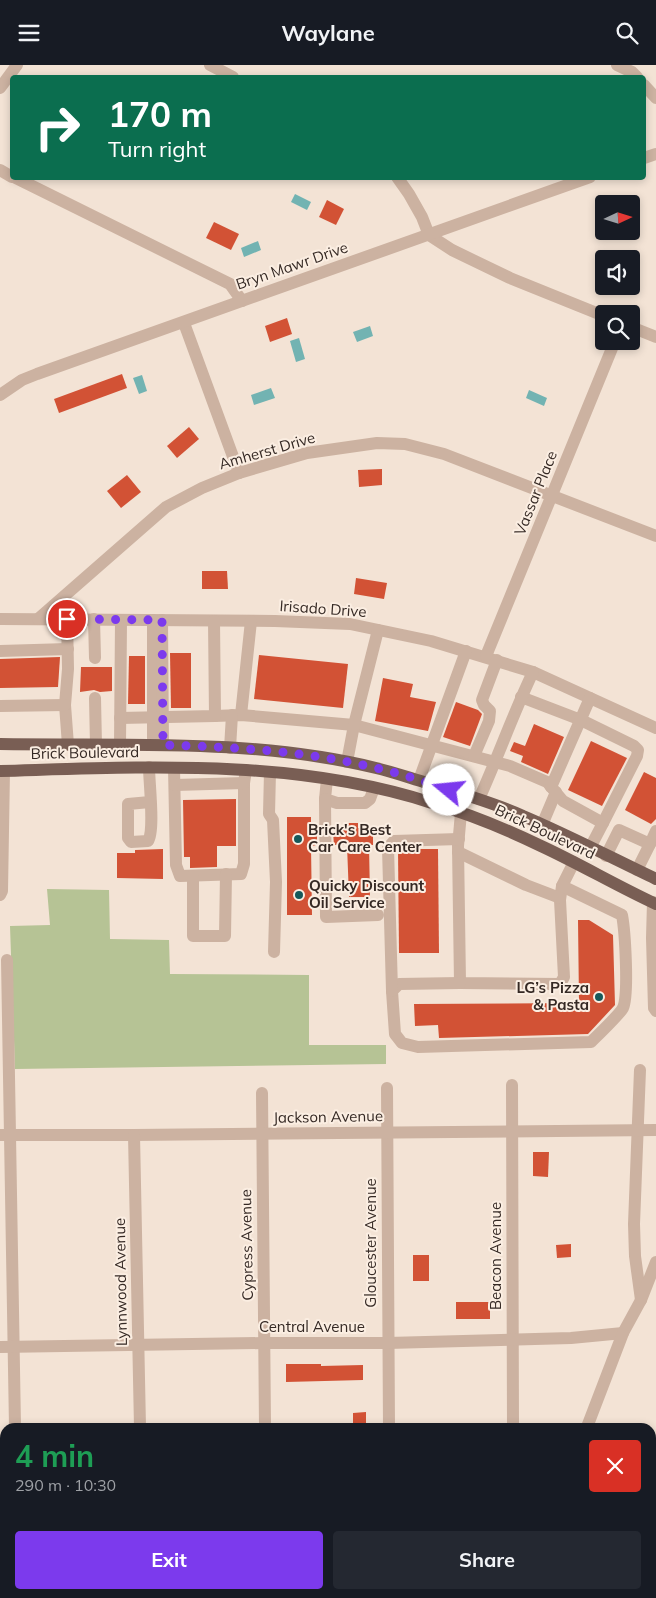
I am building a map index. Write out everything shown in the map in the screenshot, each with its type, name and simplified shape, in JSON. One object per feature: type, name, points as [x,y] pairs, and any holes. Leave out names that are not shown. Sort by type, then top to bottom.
[{"type":"main road","name":"Brick Boulevard","points":[[0,744],[158,745],[283,751],[377,768],[478,799],[523,816],[656,879]]},
{"type":"main road","name":"Brick Boulevard","points":[[2,771],[149,767],[246,770],[327,779],[374,788],[432,803],[540,845],[655,903]]},
{"type":"street","points":[[0,88],[17,65]]},
{"type":"street","points":[[210,65],[229,75]]},
{"type":"street","points":[[617,65],[635,75]]},
{"type":"street","points":[[646,87],[656,98]]},
{"type":"street","points":[[20,180],[230,284],[242,301]]},
{"type":"street","points":[[399,180],[422,217],[429,235],[452,249],[510,278],[595,312]]},
{"type":"street","name":"Bryn Mawr Drive","points":[[2,390],[37,374],[582,180]]},
{"type":"street","points":[[184,323],[239,473]]},
{"type":"street","points":[[640,331],[656,337]]},
{"type":"street","name":"Vassar Place","points":[[474,756],[489,721],[490,711],[482,700],[491,658],[552,496],[611,350]]},
{"type":"street","name":"Amherst Drive","points":[[38,619],[166,507],[202,488],[239,473],[307,453],[377,443],[405,444],[444,454],[656,536]]},
{"type":"street","name":"Irisado Drive","points":[[0,619],[251,621],[350,624],[431,641],[533,672],[656,728]]},
{"type":"street","points":[[67,619],[68,669],[65,705],[68,745]]},
{"type":"street","points":[[94,619],[95,658]]},
{"type":"street","points":[[120,745],[122,620]]},
{"type":"street","points":[[157,620],[158,745]]},
{"type":"street","points":[[214,621],[216,716]]},
{"type":"street","points":[[230,748],[251,621]]},
{"type":"street","points":[[347,762],[354,725],[378,630]]},
{"type":"street","points":[[0,651],[68,649]]},
{"type":"street","points":[[419,781],[466,651]]},
{"type":"street","points":[[478,799],[496,762],[521,697],[533,672]]},
{"type":"street","points":[[521,697],[581,720],[634,746],[638,750],[637,756],[590,848]]},
{"type":"street","points":[[542,825],[553,790],[590,697]]},
{"type":"street","points":[[95,698],[96,745]]},
{"type":"street","points":[[0,706],[65,705]]},
{"type":"street","points":[[120,718],[236,715],[354,725],[510,766],[547,782],[563,801],[603,823]]},
{"type":"street","points":[[149,767],[150,802]]},
{"type":"street","points":[[174,768],[176,865],[180,876],[241,874],[244,863],[244,783],[246,770]]},
{"type":"street","points":[[0,895],[2,891],[2,771]]},
{"type":"street","points":[[270,772],[269,814],[273,820],[276,881],[274,953]]},
{"type":"street","points":[[327,779],[325,799],[326,917],[378,915]]},
{"type":"street","points":[[175,785],[244,783]]},
{"type":"street","points":[[325,799],[337,803],[359,805],[370,799],[374,788]]},
{"type":"street","points":[[460,983],[458,845],[461,813]]},
{"type":"street","points":[[606,856],[619,830],[650,844]]},
{"type":"street","points":[[637,870],[656,831]]},
{"type":"street","points":[[394,841],[458,845],[526,885],[561,892],[622,915],[625,932],[626,987],[623,1008],[591,1042],[418,1047],[402,1043],[395,1034],[388,847],[394,841]]},
{"type":"street","points":[[392,991],[399,984],[560,984],[564,977],[561,892],[574,862]]},
{"type":"street","points":[[193,876],[193,936],[225,936],[226,874]]},
{"type":"street","points":[[655,903],[654,1008],[656,1011]]},
{"type":"street","points":[[7,960],[5,1135],[14,1346],[15,1423]]},
{"type":"street","points":[[640,1070],[634,1224],[635,1256],[641,1300]]},
{"type":"street","name":"Beacon Avenue","points":[[512,1085],[513,1423]]},
{"type":"street","name":"Gloucester Avenue","points":[[387,1088],[389,1423]]},
{"type":"street","name":"Cypress Avenue","points":[[262,1093],[265,1423]]},
{"type":"street","name":"Jackson Avenue","points":[[5,1135],[656,1130]]},
{"type":"street","name":"Lynnwood Avenue","points":[[134,1135],[140,1423]]},
{"type":"street","points":[[589,1423],[623,1333],[641,1300],[656,1262]]},
{"type":"street","name":"Central Avenue","points":[[0,1347],[388,1343],[571,1338],[623,1333]]},
{"type":"green space","points":[[47,889],[109,890],[110,939],[169,940],[170,974],[309,975],[309,1045],[386,1045],[386,1064],[15,1069],[10,926],[50,925]]},
{"type":"water","points":[[295,194],[311,202],[307,210],[291,202]]},
{"type":"water","points":[[258,241],[261,250],[244,257],[241,248]]},
{"type":"water","points":[[370,326],[373,336],[357,342],[353,332]]},
{"type":"water","points":[[299,338],[305,359],[296,362],[290,341]]},
{"type":"water","points":[[142,375],[147,391],[139,394],[133,378]]},
{"type":"water","points":[[271,388],[275,398],[254,405],[251,395]]},
{"type":"water","points":[[529,390],[547,398],[544,406],[526,398]]},
{"type":"building","points":[[327,200],[344,209],[336,225],[319,217]]},
{"type":"building","points":[[214,222],[239,234],[231,250],[206,238]]},
{"type":"building","points":[[287,318],[292,334],[270,342],[265,326]]},
{"type":"building","points":[[122,374],[127,388],[59,413],[54,399]]},
{"type":"building","points":[[189,427],[199,439],[177,458],[167,446]]},
{"type":"building","points":[[382,469],[382,485],[359,487],[358,470]]},
{"type":"building","points":[[127,475],[141,492],[121,508],[107,491]]},
{"type":"building","points":[[202,571],[227,571],[228,589],[202,589]]},
{"type":"building","points":[[356,578],[387,583],[384,599],[354,594]]},
{"type":"building","points":[[170,653],[191,653],[191,708],[171,708]]},
{"type":"building","points":[[259,655],[348,664],[343,708],[254,699]]},
{"type":"building","points":[[129,656],[145,656],[145,704],[128,704]]},
{"type":"building","points":[[60,657],[58,687],[0,688],[0,659]]},
{"type":"building","points":[[81,667],[112,667],[112,691],[100,692],[94,690],[80,692]]},
{"type":"building","points":[[383,678],[413,684],[410,697],[436,702],[428,731],[375,721]]},
{"type":"building","points":[[456,702],[478,710],[482,714],[470,746],[443,737]]},
{"type":"building","points":[[534,724],[564,737],[548,774],[521,762],[523,756],[510,751],[514,742],[525,746]]},
{"type":"building","points":[[591,741],[627,758],[602,806],[568,790]]},
{"type":"building","points":[[644,772],[656,778],[656,819],[651,824],[625,810]]},
{"type":"building","points":[[236,799],[236,846],[217,846],[217,867],[190,868],[190,857],[184,857],[183,800]]},
{"type":"building","points":[[287,817],[311,817],[311,832],[317,832],[317,845],[311,846],[312,915],[287,915]]},
{"type":"building","points":[[347,823],[358,823],[358,828],[373,827],[373,845],[369,845],[370,897],[349,897],[347,845],[334,845],[333,832],[338,832],[338,828],[347,827]]},
{"type":"building","points":[[163,849],[163,879],[117,878],[117,853],[135,853],[135,850]]},
{"type":"building","points":[[398,849],[438,849],[439,953],[399,953]]},
{"type":"building","points":[[578,920],[589,920],[613,935],[615,1005],[588,1034],[439,1038],[438,1025],[415,1026],[414,1004],[579,1003]]},
{"type":"building","points":[[533,1152],[549,1152],[548,1177],[533,1176]]},
{"type":"building","points":[[571,1244],[571,1257],[557,1258],[556,1245]]},
{"type":"building","points":[[413,1255],[429,1255],[429,1281],[413,1281]]},
{"type":"building","points":[[456,1302],[490,1302],[490,1319],[456,1319]]},
{"type":"building","points":[[286,1364],[321,1364],[321,1366],[363,1365],[363,1380],[286,1382]]},
{"type":"building","points":[[366,1412],[366,1423],[353,1423],[353,1413]]},
{"type":"place","name":"Brick's Best Car Care Center","points":[[298,839]]},
{"type":"place","name":"Quicky Discount Oil Service","points":[[299,895]]},
{"type":"place","name":"LG’s Pizza & Pasta","points":[[599,997]]},
{"type":"route","points":[[67,619],[162,620],[163,745],[283,751],[337,759],[377,768],[449,790]]}]
